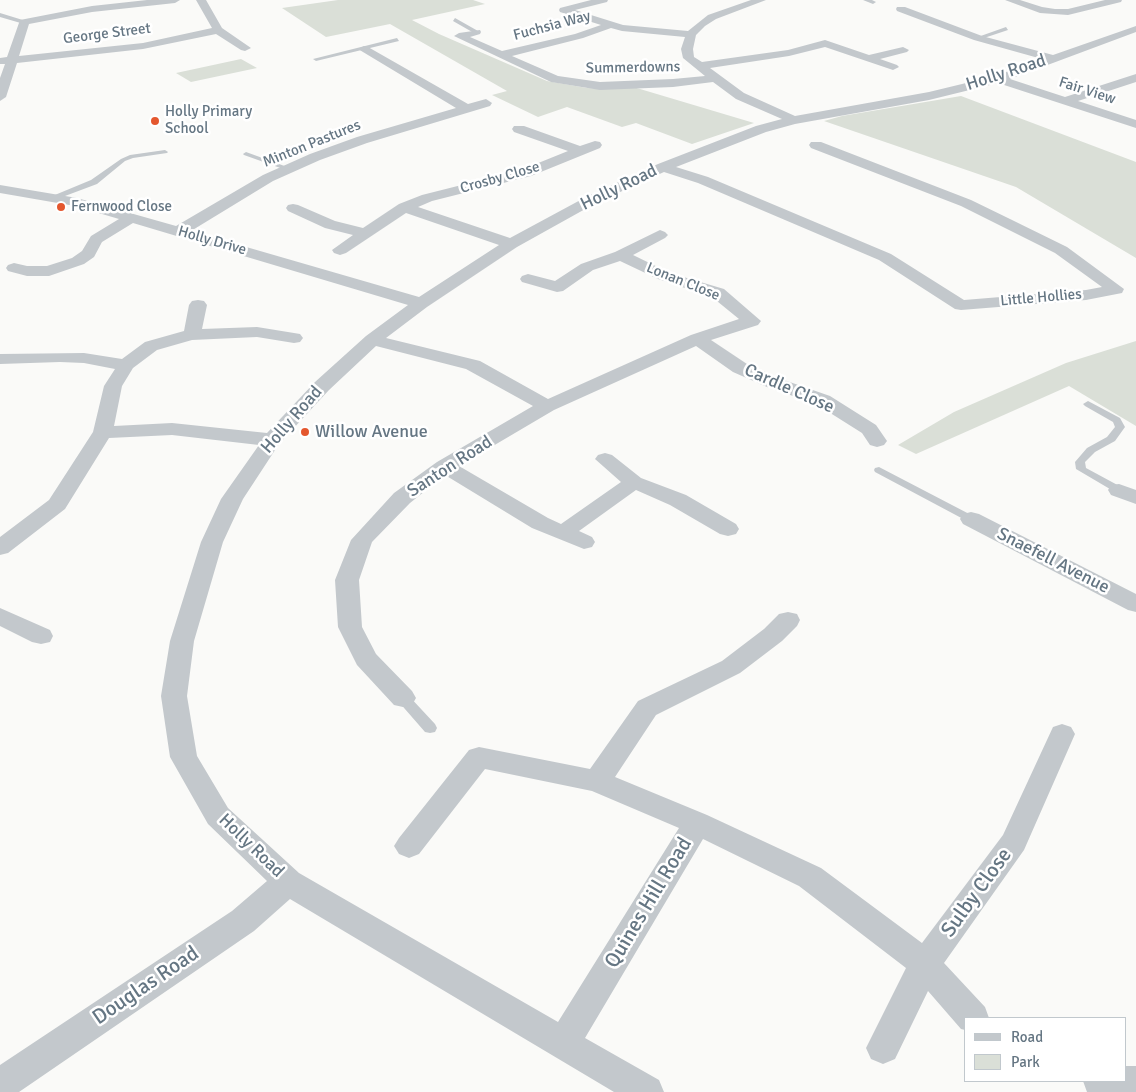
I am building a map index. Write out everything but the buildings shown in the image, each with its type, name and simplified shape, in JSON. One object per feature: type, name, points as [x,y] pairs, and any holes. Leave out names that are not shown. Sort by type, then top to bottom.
[{"type":"street","points":[[0,97],[6,61],[24,22],[92,9],[175,0]]},
{"type":"street","points":[[201,0],[218,30],[245,48]]},
{"type":"street","points":[[603,0],[564,10],[610,25],[691,34]]},
{"type":"street","points":[[761,0],[712,17],[700,24],[691,34],[686,49],[689,58],[740,96],[794,120]]},
{"type":"street","points":[[1010,0],[1040,10],[1055,12],[1068,12],[1117,0]]},
{"type":"street","points":[[902,13],[918,15],[978,38],[1053,58]]},
{"type":"street","name":"Fuchsia Way","points":[[501,55],[570,38],[610,25]]},
{"type":"street","name":"George Street","points":[[6,61],[143,46],[218,30]]},
{"type":"street","name":"Holly Road","points":[[647,1092],[288,882],[218,816],[184,757],[174,696],[182,641],[212,542],[232,499],[272,440],[322,386],[372,340],[421,303],[511,244],[591,200],[726,141],[794,120],[920,98],[999,79],[1053,58],[1136,30]]},
{"type":"street","name":"Summerdowns","points":[[476,32],[459,36],[555,80],[600,86],[672,84],[714,78]]},
{"type":"street","points":[[702,66],[788,53],[826,43],[893,67]]},
{"type":"street","points":[[869,58],[903,50]]},
{"type":"street","points":[[361,54],[376,55],[467,109]]},
{"type":"street","points":[[1064,101],[1136,78]]},
{"type":"street","name":"Fair View","points":[[999,79],[1136,124]]},
{"type":"street","name":"Minton Pastures","points":[[180,231],[268,178],[288,169],[362,140],[486,104]]},
{"type":"street","points":[[518,129],[581,151]]},
{"type":"street","name":"Crosby Close","points":[[340,250],[404,207],[426,198],[526,173],[595,145]]},
{"type":"street","name":"Little Hollies","points":[[663,167],[703,180],[885,257],[961,304],[1086,295],[1116,289],[1061,250],[966,203],[816,145]]},
{"type":"street","name":"Holly Drive","points":[[0,189],[54,197],[132,218],[421,303]]},
{"type":"street","points":[[404,207],[511,244]]},
{"type":"street","points":[[293,208],[330,225],[366,233]]},
{"type":"street","points":[[14,268],[27,272],[49,271],[78,262],[88,254],[96,239],[132,218]]},
{"type":"street","points":[[528,279],[557,288],[587,267],[621,255],[660,235]]},
{"type":"street","name":"Lonan Close","points":[[621,255],[664,276],[718,293],[752,320]]},
{"type":"street","points":[[192,335],[198,305]]},
{"type":"street","name":"Santon Road","points":[[403,698],[366,659],[350,627],[347,580],[362,540],[402,498],[444,466],[547,406],[697,339],[752,320]]},
{"type":"street","points":[[0,548],[10,531],[56,504],[103,432],[113,386],[126,365],[151,346],[192,335],[257,332],[294,338]]},
{"type":"street","name":"Cardle Close","points":[[697,339],[740,368],[774,383],[823,400],[869,429],[877,442]]},
{"type":"street","points":[[372,340],[473,365],[547,406]]},
{"type":"street","points":[[0,360],[60,356],[126,365]]},
{"type":"street","points":[[103,432],[172,429],[272,440]]},
{"type":"street","points":[[605,459],[634,482],[678,500],[728,529]]},
{"type":"street","points":[[444,466],[540,523],[584,542]]},
{"type":"street","points":[[562,533],[634,482]]},
{"type":"street","name":"Snaefell Avenue","points":[[971,519],[1136,604]]},
{"type":"street","points":[[0,616],[41,636]]},
{"type":"street","points":[[597,781],[647,708],[731,667],[773,635],[788,620]]},
{"type":"street","name":"Sulby Close","points":[[883,1048],[925,964],[1014,842],[1062,734]]},
{"type":"street","points":[[408,846],[479,757],[597,781],[697,824]]},
{"type":"street","name":"Quines Hill Road","points":[[564,1044],[697,824],[810,877],[925,964],[972,1017]]},
{"type":"street","name":"Douglas Road","points":[[0,1085],[243,921],[288,882]]},
{"type":"street","points":[[1104,1082],[1136,1083]]},
{"type":"lane","points":[[866,0],[873,2]]},
{"type":"lane","points":[[0,15],[24,22]]},
{"type":"lane","points":[[455,20],[476,32]]},
{"type":"lane","points":[[978,38],[1006,29]]},
{"type":"lane","points":[[316,59],[361,54],[397,40]]},
{"type":"lane","points":[[54,197],[94,182],[123,160],[139,155],[165,152]]},
{"type":"lane","points":[[246,154],[288,169]]},
{"type":"lane","points":[[1088,404],[1117,420],[1120,427],[1111,439],[1091,450],[1085,456],[1080,462],[1081,469],[1127,494]]},
{"type":"lane","points":[[879,470],[971,519]]},
{"type":"lane","points":[[403,698],[430,728]]},
{"type":"green space","points":[[338,0],[473,0],[485,4],[412,20],[439,34],[547,81],[587,88],[607,89],[630,86],[754,123],[692,144],[636,123],[622,127],[567,107],[538,117],[492,95],[507,91],[390,24],[326,37],[282,8]]},
{"type":"green space","points":[[241,59],[257,68],[191,82],[176,73]]},
{"type":"green space","points":[[961,96],[1136,162],[1136,258],[1016,187],[824,121],[842,116]]},
{"type":"green space","points":[[1136,341],[1136,426],[1069,386],[916,454],[898,445],[954,412],[1066,363]]},
{"type":"place","name":"Holly Primary School","points":[[155,121]]},
{"type":"place","name":"Fernwood Close","points":[[61,207]]},
{"type":"place","name":"Willow Avenue","points":[[305,432]]}]
